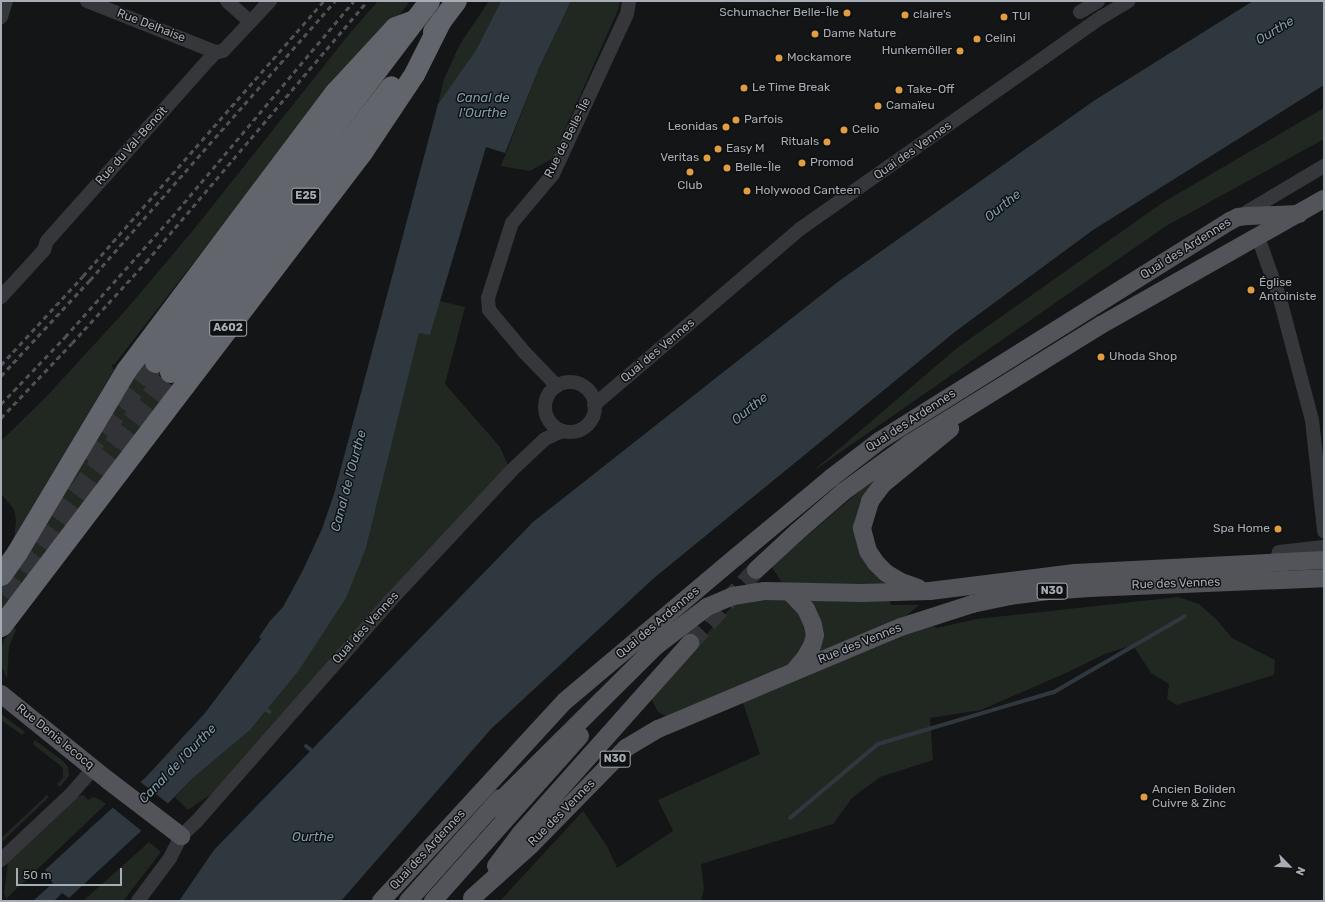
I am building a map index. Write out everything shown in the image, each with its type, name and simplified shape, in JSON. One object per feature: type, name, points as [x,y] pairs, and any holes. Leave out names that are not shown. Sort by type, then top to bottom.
[{"type":"highway","name":"E25","points":[[429,1],[163,367],[456,1]]},
{"type":"highway","points":[[1,575],[21,545],[126,370],[335,92],[395,27],[414,20]]},
{"type":"highway","name":"A602","points":[[1,626],[362,152],[414,74],[441,20]]},
{"type":"main road","name":"Quai des Ardennes","points":[[756,570],[797,532],[877,467],[909,444],[1013,378],[1101,325],[1324,199]]},
{"type":"main road","name":"Quai des Ardennes","points":[[381,901],[564,701],[831,478],[879,441],[1238,218],[1299,214]]},
{"type":"main road","points":[[930,591],[898,581],[886,573],[876,563],[868,551],[862,528],[870,500],[883,484],[1013,378]]},
{"type":"main road","name":"N30","points":[[1276,562],[1324,560]]},
{"type":"main road","name":"Rue des Vennes","points":[[493,808],[633,666],[679,627],[707,607],[733,596],[765,591],[930,591],[1075,573],[1276,562]]},
{"type":"main road","name":"Rue des Vennes","points":[[470,899],[531,845],[626,748],[658,729],[871,639],[936,614],[966,605],[1009,596],[1089,588],[1324,578]]},
{"type":"main road","points":[[790,592],[806,609],[813,624],[815,635],[812,646],[805,658],[793,672]]},
{"type":"main road","points":[[433,901],[679,627]]},
{"type":"main road","points":[[470,899],[520,834],[690,643]]},
{"type":"main road","name":"Quai des Ardennes","points":[[408,901],[493,808],[611,663]]},
{"type":"main road","name":"Rue Denis lecocq","points":[[1,694],[108,781],[181,836]]},
{"type":"street","points":[[1,17],[6,1]]},
{"type":"street","name":"Rue Delhaise","points":[[86,1],[216,52]]},
{"type":"street","points":[[227,1],[250,22]]},
{"type":"street","name":"Rue du Val-Benoît","points":[[1,297],[44,250],[47,241],[216,52],[223,51],[270,1]]},
{"type":"street","name":"Rue de Belle-Île","points":[[557,386],[525,353],[489,310],[488,298],[512,223],[553,174],[627,14],[629,1]]},
{"type":"street","points":[[1080,12],[1098,1]]},
{"type":"street","name":"Quai des Vennes","points":[[594,405],[800,230],[1102,17],[1129,1]]},
{"type":"street","name":"Quai des Ardennes","points":[[1238,218],[1324,166]]},
{"type":"street","points":[[1258,237],[1280,299],[1312,420],[1324,531]]},
{"type":"street","points":[[565,383],[581,385],[588,390],[594,405],[592,417],[585,427],[578,431],[562,431],[555,427],[546,414],[546,398],[557,386],[565,383]]},
{"type":"street","name":"Quai des Vennes","points":[[181,836],[196,822],[388,602],[507,476],[546,439],[562,431]]},
{"type":"street","points":[[1276,562],[1279,552],[1324,546]]},
{"type":"street","points":[[1,860],[72,793],[94,769]]},
{"type":"street","points":[[138,901],[170,858],[181,836]]},
{"type":"shaded area","points":[[378,1],[410,1],[393,24],[250,190],[114,365],[111,364],[114,370],[14,540],[16,521],[15,514],[13,508],[1,494],[1,441],[46,397],[124,312],[191,233],[350,33]]},
{"type":"shaded area","points":[[489,1],[501,1],[476,50],[438,104],[444,79],[460,44]]},
{"type":"shaded area","points":[[571,1],[620,1],[618,10],[552,159],[530,171],[501,166],[539,68]]},
{"type":"shaded area","points":[[1324,108],[1324,139],[1166,226],[812,472],[957,348],[1162,203]]},
{"type":"shaded area","points":[[440,301],[465,307],[445,384],[500,447],[510,470],[217,790],[188,810],[175,797],[193,778],[250,730],[297,673],[366,548],[419,332],[430,335]]},
{"type":"shaded area","points":[[135,370],[169,395],[6,611],[1,608],[1,592],[73,469]]},
{"type":"shaded area","points":[[881,473],[864,500],[877,577],[889,587],[885,587],[891,605],[919,605],[907,615],[937,628],[977,619],[1178,597],[1199,604],[1216,619],[1232,638],[1275,660],[1274,675],[1177,705],[1167,699],[1169,684],[1151,673],[1133,645],[1105,654],[981,710],[930,718],[933,760],[880,777],[852,798],[833,824],[701,864],[704,889],[701,901],[500,901],[583,811],[607,846],[617,868],[673,831],[658,800],[760,754],[738,688],[668,717],[658,712],[650,696],[734,604],[790,595],[771,566]]},
{"type":"shaded area","points":[[14,627],[16,630],[9,647],[7,679],[1,665],[1,649],[4,640]]},
{"type":"shaded area","points":[[1,714],[25,732],[22,735],[1,720]]},
{"type":"shaded area","points":[[35,740],[63,761],[68,767],[69,776],[60,787],[57,784],[63,778],[63,768],[33,744]]},
{"type":"shaded area","points":[[47,795],[49,797],[1,843],[1,838]]},
{"type":"shaded area","points":[[83,795],[88,800],[93,797],[106,804],[6,899],[4,893],[8,862],[77,797]]},
{"type":"shaded area","points":[[149,842],[161,852],[123,901],[83,901]]},
{"type":"water","name":"Canal de l'Ourthe","points":[[501,1],[571,1],[539,68],[505,153],[486,147],[430,335],[419,333],[366,548],[346,598],[297,673],[250,730],[193,778],[140,832],[69,898],[62,893],[54,901],[33,901],[53,883],[45,874],[47,872],[45,870],[147,776],[205,713],[261,639],[259,637],[270,621],[283,607],[303,570],[322,529],[334,494],[438,104],[476,50]]},
{"type":"water","name":"Ourthe","points":[[1253,1],[1324,1],[1324,85],[1093,230],[956,331],[654,578],[491,729],[341,901],[179,901],[214,850],[533,522],[839,281],[1095,100]]},
{"type":"pier","points":[[139,781],[170,805],[143,832],[112,807]]},
{"type":"waterway","points":[[790,818],[878,744],[1054,692],[1185,616]]},
{"type":"waterway","points":[[266,710],[270,712]]},
{"type":"waterway","points":[[306,746],[311,750]]},
{"type":"tunnel","points":[[83,456],[155,362]]},
{"type":"tunnel","points":[[1,593],[170,372]]},
{"type":"tunnel","points":[[690,643],[756,570]]},
{"type":"railway","points":[[1,365],[83,276],[324,1]]},
{"type":"railway","points":[[1,376],[90,280],[335,1]]},
{"type":"railway","points":[[1,404],[65,337],[172,217],[354,1]]},
{"type":"railway","points":[[1,418],[146,262],[367,1]]},
{"type":"place","name":"Schumacher Belle-Île","points":[[847,13]]},
{"type":"place","name":"claire's","points":[[905,15]]},
{"type":"place","name":"TUI","points":[[1004,17]]},
{"type":"place","name":"Dame Nature","points":[[815,34]]},
{"type":"place","name":"Celini","points":[[977,39]]},
{"type":"place","name":"Hunkemöller","points":[[960,51]]},
{"type":"place","name":"Mockamore","points":[[779,58]]},
{"type":"place","name":"Le Time Break","points":[[744,88]]},
{"type":"place","name":"Take-Off","points":[[899,90]]},
{"type":"place","name":"Camaïeu","points":[[878,106]]},
{"type":"place","name":"Parfois","points":[[736,120]]},
{"type":"place","name":"Leonidas","points":[[726,127]]},
{"type":"place","name":"Celio","points":[[844,130]]},
{"type":"place","name":"Rituals","points":[[827,142]]},
{"type":"place","name":"Easy M","points":[[718,149]]},
{"type":"place","name":"Veritas","points":[[707,158]]},
{"type":"place","name":"Promod","points":[[802,163]]},
{"type":"place","name":"Belle-Île","points":[[727,168]]},
{"type":"place","name":"Club","points":[[690,172]]},
{"type":"place","name":"Holywood Canteen","points":[[747,191]]},
{"type":"place","name":"Église Antoiniste","points":[[1251,290]]},
{"type":"place","name":"Uhoda Shop","points":[[1101,357]]},
{"type":"place","name":"Spa Home","points":[[1278,529]]},
{"type":"place","name":"Ancien Boliden Cuivre & Zinc","points":[[1144,797]]}]
